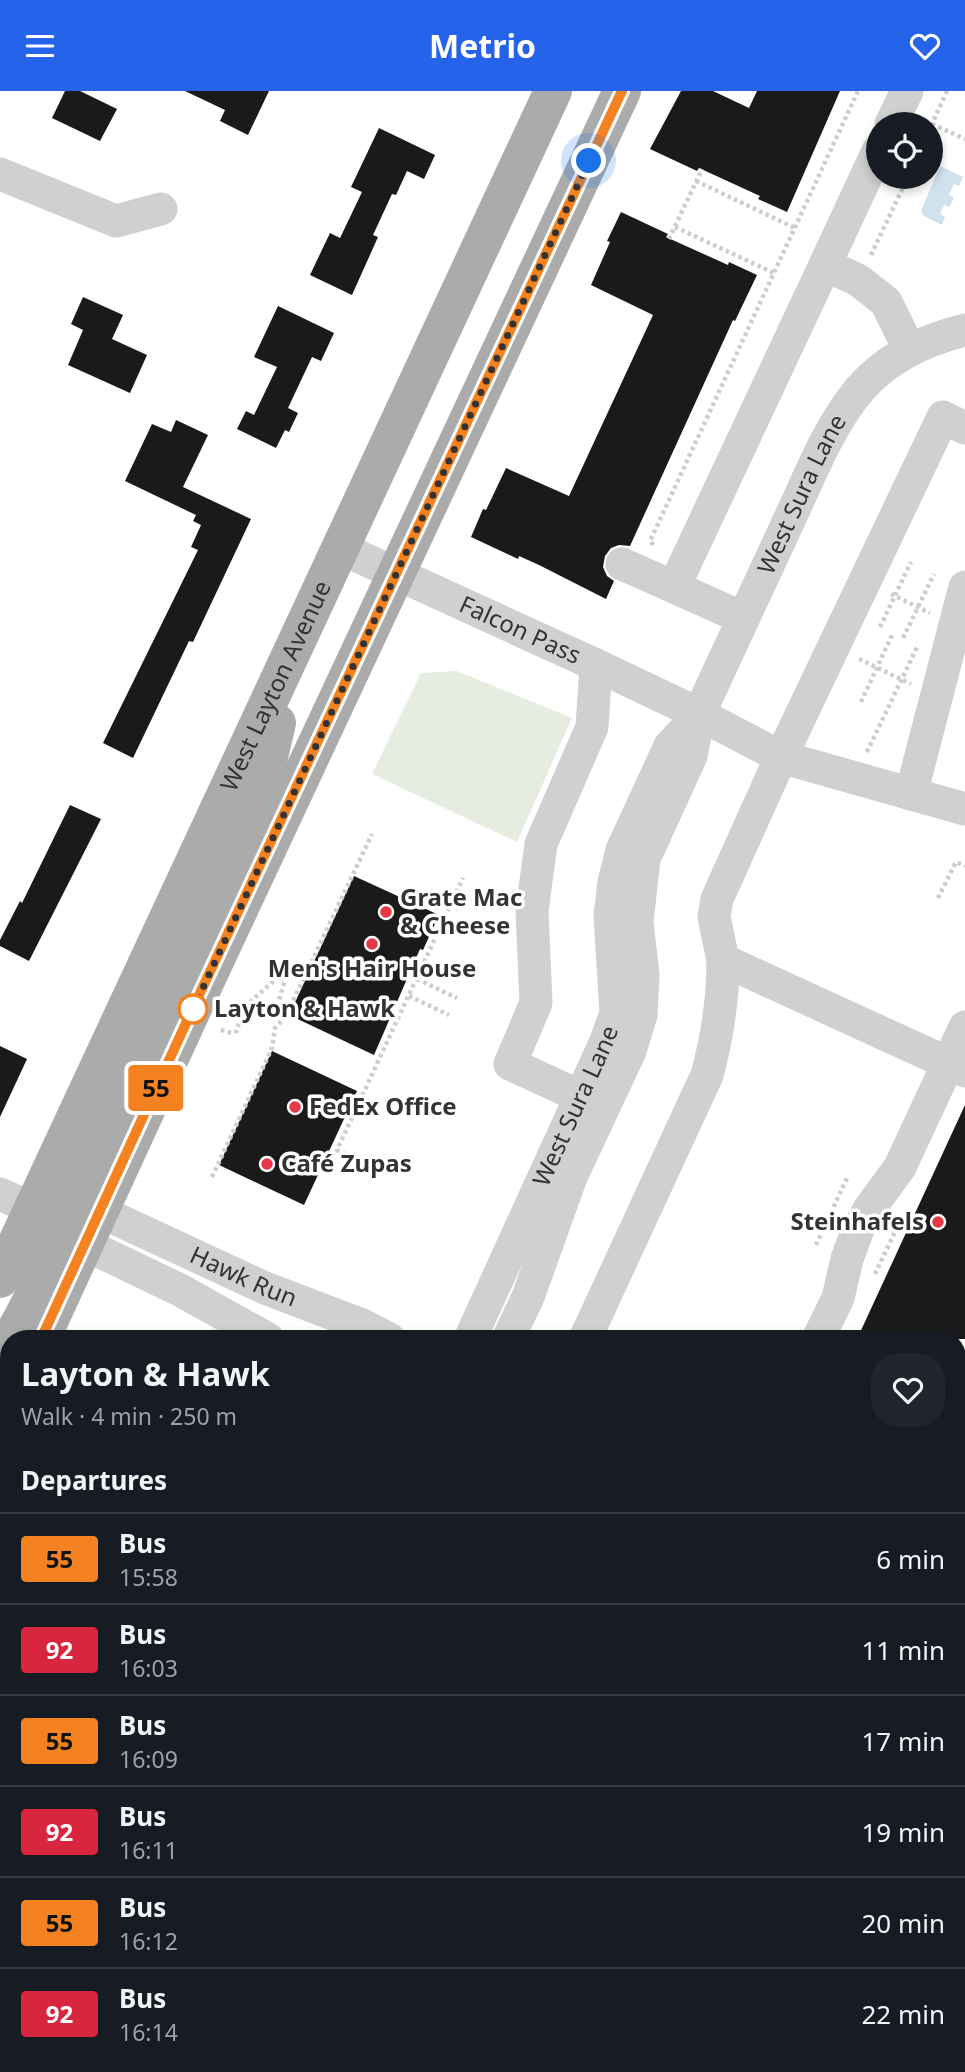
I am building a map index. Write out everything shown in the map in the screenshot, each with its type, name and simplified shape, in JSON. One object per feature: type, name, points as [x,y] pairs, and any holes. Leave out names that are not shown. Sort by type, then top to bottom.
[{"type":"main road","name":"West Layton Avenue","points":[[0,1279],[16,1202],[299,636],[552,91]]},
{"type":"main road","points":[[44,1330],[86,1221],[397,574],[622,91]]},
{"type":"main road","points":[[86,1221],[78,1185],[261,791],[299,636]]},
{"type":"main road","points":[[15,1330],[44,1272],[50,1250],[48,1233],[16,1202]]},
{"type":"street","points":[[896,112],[906,91]]},
{"type":"street","points":[[0,174],[116,221],[161,209]]},
{"type":"street","points":[[674,587],[866,177]]},
{"type":"street","points":[[825,265],[859,280],[886,302],[909,349]]},
{"type":"street","name":"West Sura Lane","points":[[512,1330],[528,1297],[570,1177],[616,1013],[610,916],[614,882],[622,850],[670,746],[699,714],[829,434],[860,390],[885,366],[909,349],[965,330]]},
{"type":"street","points":[[589,1330],[707,1075],[717,1038],[723,999],[723,960],[714,917],[717,899],[781,757],[943,417],[965,428]]},
{"type":"street","name":"Falcon Pass","points":[[340,548],[596,665],[781,757],[965,810]]},
{"type":"street","points":[[622,563],[743,618]]},
{"type":"street","points":[[911,794],[965,587]]},
{"type":"street","points":[[591,1102],[510,1064],[536,1003],[532,911],[541,844],[592,727],[596,665]]},
{"type":"street","points":[[723,960],[957,1067]]},
{"type":"street","points":[[822,1330],[838,1298],[847,1259],[858,1229],[870,1207],[900,1167],[957,1067],[965,1027]]},
{"type":"street","name":"West Sura Lane","points":[[475,1330],[591,1102]]},
{"type":"street","name":"Hawk Run","points":[[16,1202],[86,1221],[372,1330]]},
{"type":"street","name":"Hawk Run","points":[[86,1221],[180,1290],[252,1330]]},
{"type":"path","points":[[655,548],[650,541],[858,91]]},
{"type":"path","points":[[938,112],[947,91]]},
{"type":"path","points":[[943,130],[965,139]]},
{"type":"path","points":[[669,239],[702,169]]},
{"type":"path","points":[[696,181],[795,228]]},
{"type":"path","points":[[878,259],[871,256],[902,189]]},
{"type":"path","points":[[675,227],[774,273]]},
{"type":"path","points":[[880,627],[911,562]]},
{"type":"path","points":[[903,638],[934,574]]},
{"type":"path","points":[[884,590],[956,622]]},
{"type":"path","points":[[861,702],[893,633]]},
{"type":"path","points":[[869,747],[918,645]]},
{"type":"path","points":[[212,1177],[272,1048],[275,1028],[286,1016],[372,834]]},
{"type":"path","points":[[938,898],[956,862],[965,866]]},
{"type":"path","points":[[378,1168],[337,1150],[463,878]]},
{"type":"path","points":[[221,1030],[232,1033],[237,1031],[242,1013],[248,1004],[279,976],[285,980],[279,1000],[286,1016]]},
{"type":"path","points":[[417,979],[457,998]]},
{"type":"path","points":[[409,996],[449,1014]]},
{"type":"path","points":[[816,1245],[847,1178]]},
{"type":"shaded area","points":[[457,671],[572,718],[517,842],[372,774],[421,673]]},
{"type":"water","points":[[943,167],[963,177],[959,186],[954,184],[949,195],[954,198],[949,207],[944,205],[940,214],[945,217],[942,225],[924,216],[921,211],[930,189],[943,189]]},
{"type":"building","points":[[65,91],[80,91],[117,109],[100,141],[52,118]]},
{"type":"building","points":[[185,91],[269,91],[248,135],[220,121],[225,110]]},
{"type":"building","points":[[681,91],[713,91],[749,108],[757,91],[840,91],[787,212],[758,199],[760,196],[650,149]]},
{"type":"building","points":[[379,128],[435,155],[424,179],[407,171],[396,195],[392,194],[373,235],[378,237],[352,295],[310,275],[330,233],[340,238],[362,192],[351,187]]},
{"type":"building","points":[[621,212],[668,234],[666,237],[757,275],[735,321],[733,320],[630,546],[619,545],[611,548],[605,556],[603,567],[607,576],[614,581],[606,599],[539,565],[519,556],[518,559],[471,537],[506,468],[569,496],[653,315],[591,285]]},
{"type":"building","points":[[83,297],[123,315],[112,339],[147,355],[130,393],[68,365],[83,330],[71,324]]},
{"type":"building","points":[[278,306],[334,333],[321,361],[312,357],[288,408],[298,413],[289,432],[285,430],[276,448],[237,429],[246,411],[254,415],[277,367],[254,357]]},
{"type":"building","points":[[176,420],[208,435],[183,487],[251,519],[193,642],[189,641],[133,758],[103,743],[198,550],[191,547],[201,525],[193,521],[196,515],[125,481],[152,424],[171,432]]},
{"type":"building","points":[[70,805],[101,819],[29,961],[0,946],[0,940],[20,901],[22,903]]},
{"type":"building","points":[[354,876],[439,915],[423,950],[420,949],[374,1055],[289,1015]]},
{"type":"building","points":[[0,1046],[27,1059],[0,1117]]},
{"type":"building","points":[[272,1051],[357,1091],[304,1205],[219,1165]]},
{"type":"building","name":"Steinhafels","points":[[965,1105],[965,1330],[861,1330]]},
{"type":"bus line","name":"55","points":[[45,1330],[622,91]]},
{"type":"place","name":"Grate Mac & Cheese","points":[[386,912]]},
{"type":"place","name":"Men's Hair House","points":[[372,944]]},
{"type":"place","name":"Layton & Hawk","points":[[193,1009]]},
{"type":"place","name":"FedEx Office","points":[[295,1107]]},
{"type":"place","name":"Café Zupas","points":[[267,1164]]},
{"type":"place","name":"Steinhafels","points":[[938,1222]]},
{"type":"route","points":[[193,1009],[589,161]]}]
